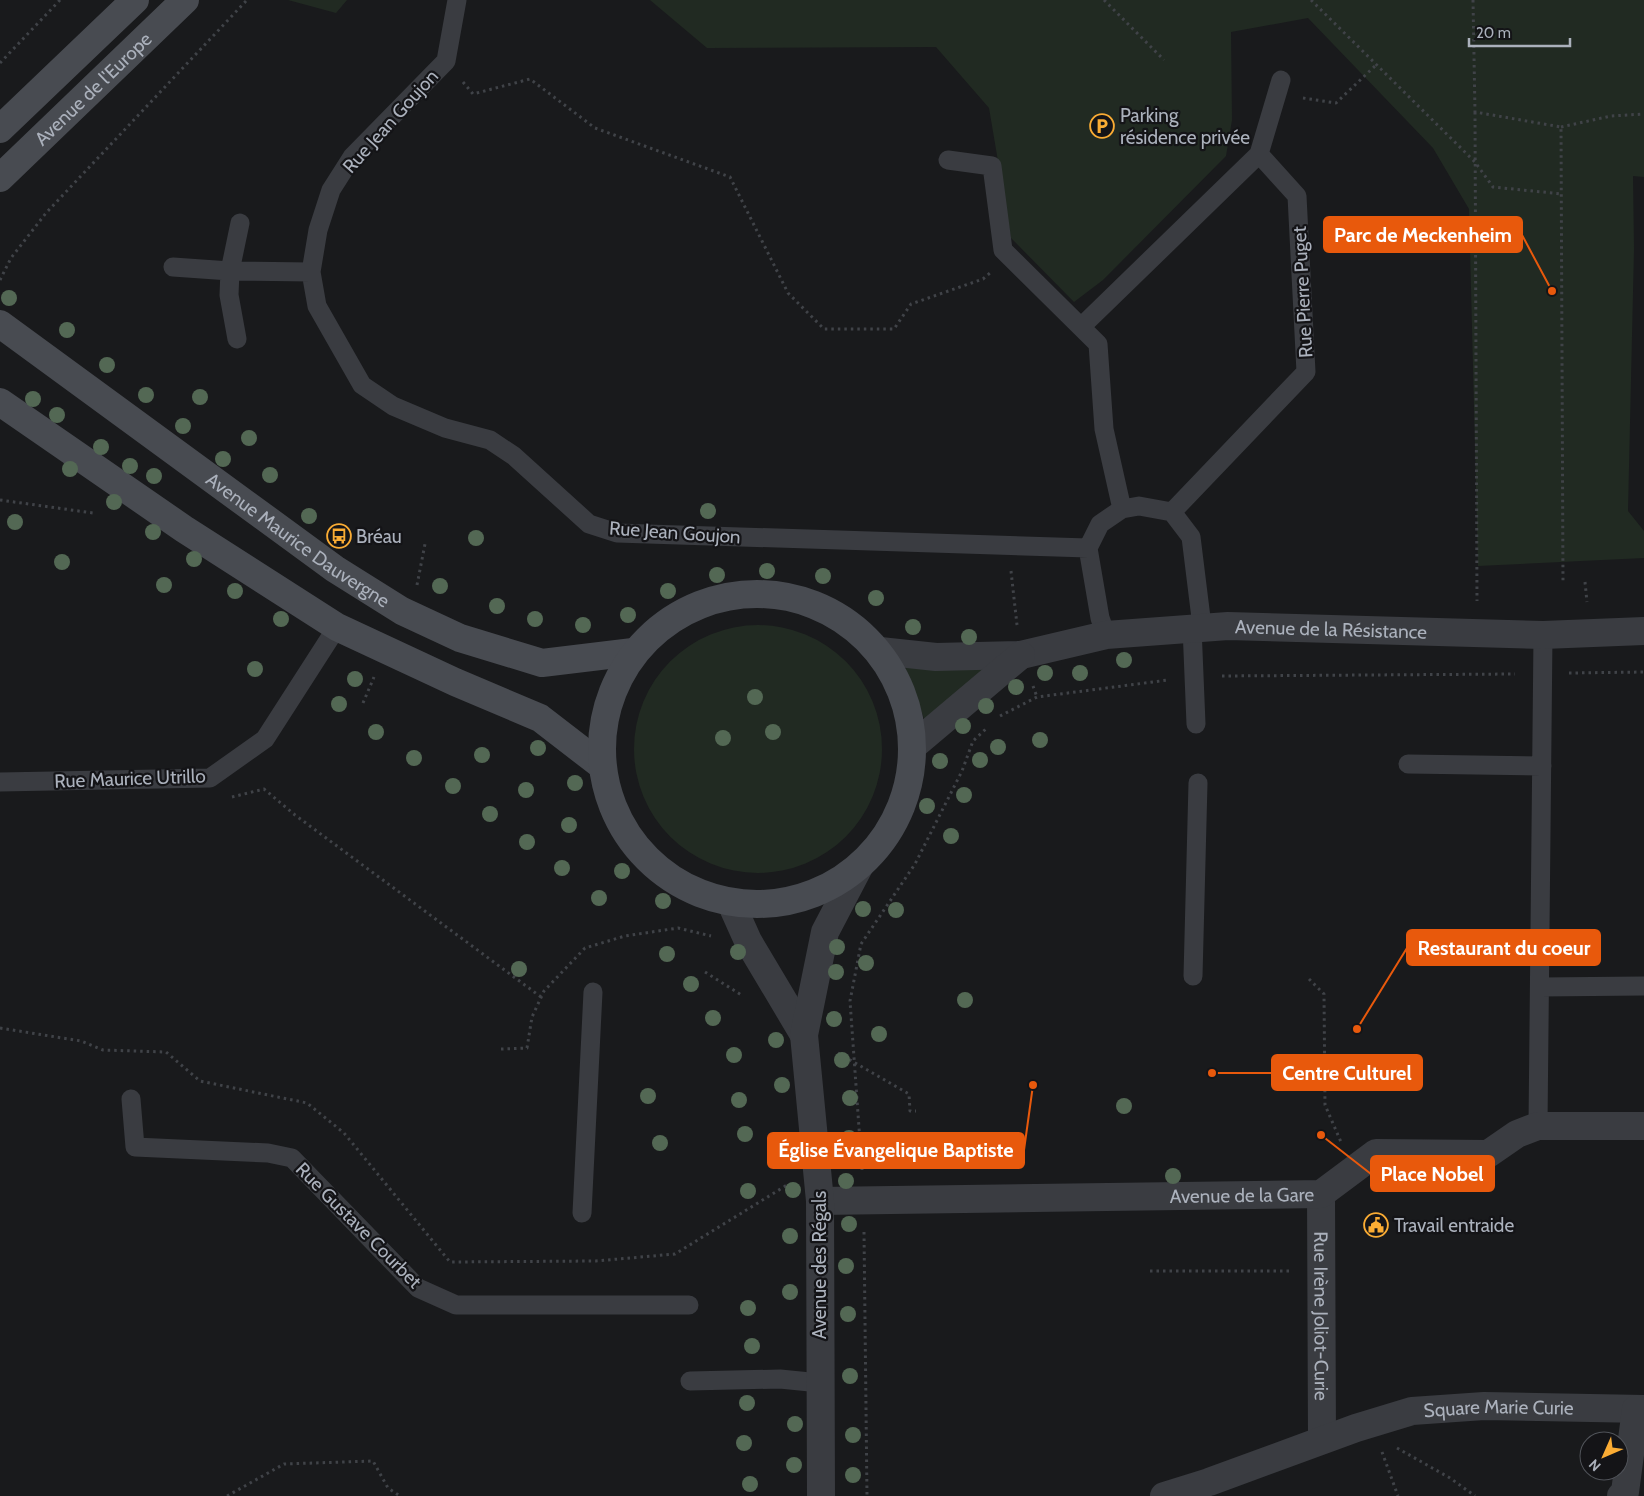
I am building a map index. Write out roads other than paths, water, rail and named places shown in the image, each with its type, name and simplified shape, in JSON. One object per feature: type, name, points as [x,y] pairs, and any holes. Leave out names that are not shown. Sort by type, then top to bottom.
[{"type":"street","name":"Avenue de l'Europe","points":[[0,129],[135,0]]},
{"type":"street","name":"Avenue de l'Europe","points":[[0,178],[185,0]]},
{"type":"street","name":"Avenue Maurice Dauvergne","points":[[0,324],[336,569],[402,611],[460,638],[542,663],[633,652]]},
{"type":"street","points":[[0,402],[184,529],[337,627],[455,682],[540,718],[601,765]]},
{"type":"street","points":[[763,592],[812,603],[854,627],[880,651],[906,703],[913,746],[907,791],[882,847],[859,867],[821,892],[776,904],[731,903],[683,886],[643,856],[614,814],[601,765],[602,725],[611,694],[633,652],[670,619],[714,598],[763,592]]},
{"type":"street","name":"Avenue de la Résistance","points":[[880,651],[936,657],[1021,655],[1106,635],[1197,627],[1543,635],[1644,632]]},
{"type":"street","name":"Avenue de la Résistance","points":[[913,746],[1021,655]]},
{"type":"street","name":"Avenue des Régals","points":[[820,1496],[820,1201],[804,1034],[825,932],[859,867]]},
{"type":"street","name":"Avenue des Régals","points":[[731,903],[748,941],[804,1034]]},
{"type":"street","name":"Avenue de la Gare","points":[[820,1201],[864,1198],[1321,1194],[1376,1152],[1488,1154],[1517,1134],[1538,1126],[1644,1126]]},
{"type":"street","name":"Rue Irène Joliot-Curie","points":[[1321,1194],[1322,1440]]},
{"type":"street","name":"Square Marie Curie","points":[[1164,1496],[1209,1482],[1356,1428],[1412,1411],[1484,1406],[1640,1409]]},
{"type":"street","points":[[1621,1496],[1625,1492],[1640,1409]]},
{"type":"lane","name":"Rue Jean Goujon","points":[[457,0],[446,60],[352,157],[330,190],[318,230],[311,272],[317,306],[362,385],[394,406],[444,428],[490,440],[514,456],[589,524],[617,533],[1088,548]]},
{"type":"lane","points":[[1081,327],[1258,154],[1279,87]]},
{"type":"lane","name":"Rue Pierre Puget","points":[[1172,512],[1306,372],[1297,196],[1258,154]]},
{"type":"lane","points":[[948,160],[992,166],[1003,250],[1098,344],[1104,428],[1122,509]]},
{"type":"lane","points":[[237,339],[229,295],[230,272],[240,223]]},
{"type":"lane","points":[[173,267],[230,272],[311,272]]},
{"type":"lane","points":[[1106,635],[1100,618],[1088,548],[1100,524],[1122,509],[1140,506],[1172,512],[1191,537],[1197,627],[1194,677],[1196,724]]},
{"type":"lane","name":"Rue Maurice Utrillo","points":[[0,782],[210,778],[265,739],[337,627]]},
{"type":"lane","points":[[1538,1126],[1543,635]]},
{"type":"lane","points":[[1408,764],[1542,766]]},
{"type":"lane","points":[[1192,976],[1198,782]]},
{"type":"lane","points":[[1540,987],[1644,986]]},
{"type":"lane","points":[[582,1213],[593,992]]},
{"type":"lane","name":"Rue Gustave Courbet","points":[[131,1098],[135,1147],[268,1153],[292,1158],[418,1288],[456,1305],[689,1305]]},
{"type":"lane","points":[[690,1381],[780,1379],[820,1383]]},
{"type":"place","name":"Parking résidence privée","points":[[1102,126]]},
{"type":"place","name":"Parc de Meckenheim","points":[[1552,291]]},
{"type":"place","name":"Bréau","points":[[339,536]]},
{"type":"place","name":"Restaurant du coeur","points":[[1357,1029]]},
{"type":"place","name":"Centre Culturel","points":[[1212,1073]]},
{"type":"place","name":"Église Évangelique Baptiste","points":[[1033,1085]]},
{"type":"place","name":"Place Nobel","points":[[1321,1135]]},
{"type":"place","name":"Travail entraide","points":[[1376,1225]]}]
